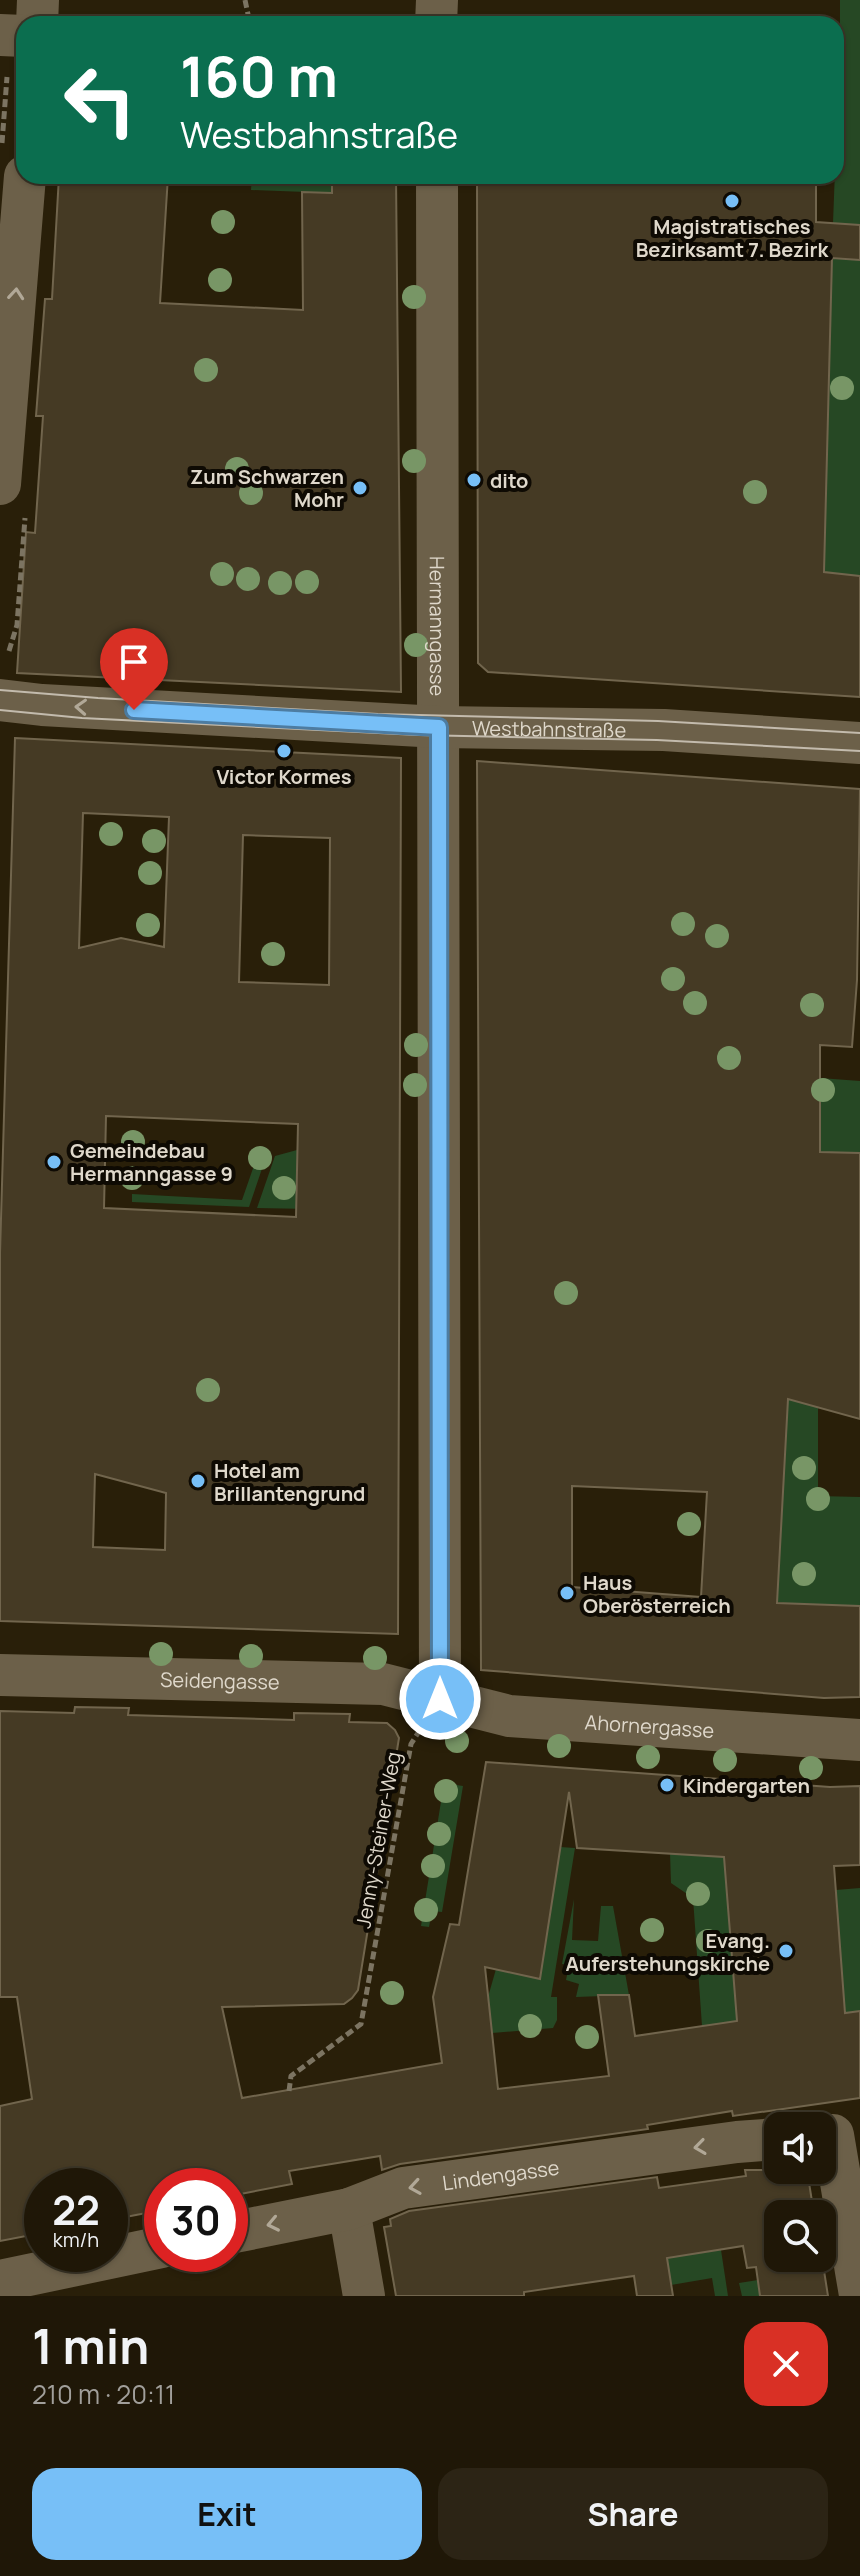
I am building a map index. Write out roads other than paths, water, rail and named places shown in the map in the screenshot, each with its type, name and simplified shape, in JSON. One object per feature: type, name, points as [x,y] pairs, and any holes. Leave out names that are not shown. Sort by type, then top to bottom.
[{"type":"street","points":[[0,484],[13,164]]},
{"type":"street","name":"Hermanngasse","points":[[437,184],[440,1699]]},
{"type":"street","name":"Westbahnstraße","points":[[0,700],[42,705],[439,727],[664,730],[860,743]]},
{"type":"street","name":"Seidengasse","points":[[0,1675],[383,1684],[440,1699]]},
{"type":"street","name":"Ahornergasse","points":[[440,1699],[509,1716],[860,1740]]},
{"type":"street","points":[[838,2134],[860,2295]]},
{"type":"street","name":"Lindengasse","points":[[248,2229],[349,2209],[403,2188],[764,2140]]},
{"type":"street","points":[[349,2209],[364,2296]]},
{"type":"street","points":[[0,2281],[144,2251]]},
{"type":"tram line","points":[[0,690],[378,714],[658,721],[860,733]]},
{"type":"tram line","points":[[0,710],[82,718],[418,735],[657,740],[860,751]]},
{"type":"place","name":"Magistratisches Bezirksamt 7. Bezirk","points":[[732,201]]},
{"type":"place","name":"dito","points":[[474,480]]},
{"type":"place","name":"Zum Schwarzen Mohr","points":[[360,488]]},
{"type":"place","name":"Victor Kormes","points":[[284,751]]},
{"type":"place","name":"Gemeindebau Hermanngasse 9","points":[[54,1162]]},
{"type":"place","name":"Hotel am Brillantengrund","points":[[198,1481]]},
{"type":"place","name":"Haus Oberösterreich","points":[[567,1593]]},
{"type":"place","name":"Kindergarten","points":[[667,1785]]},
{"type":"place","name":"Evang. Auferstehungskirche","points":[[786,1951]]}]
